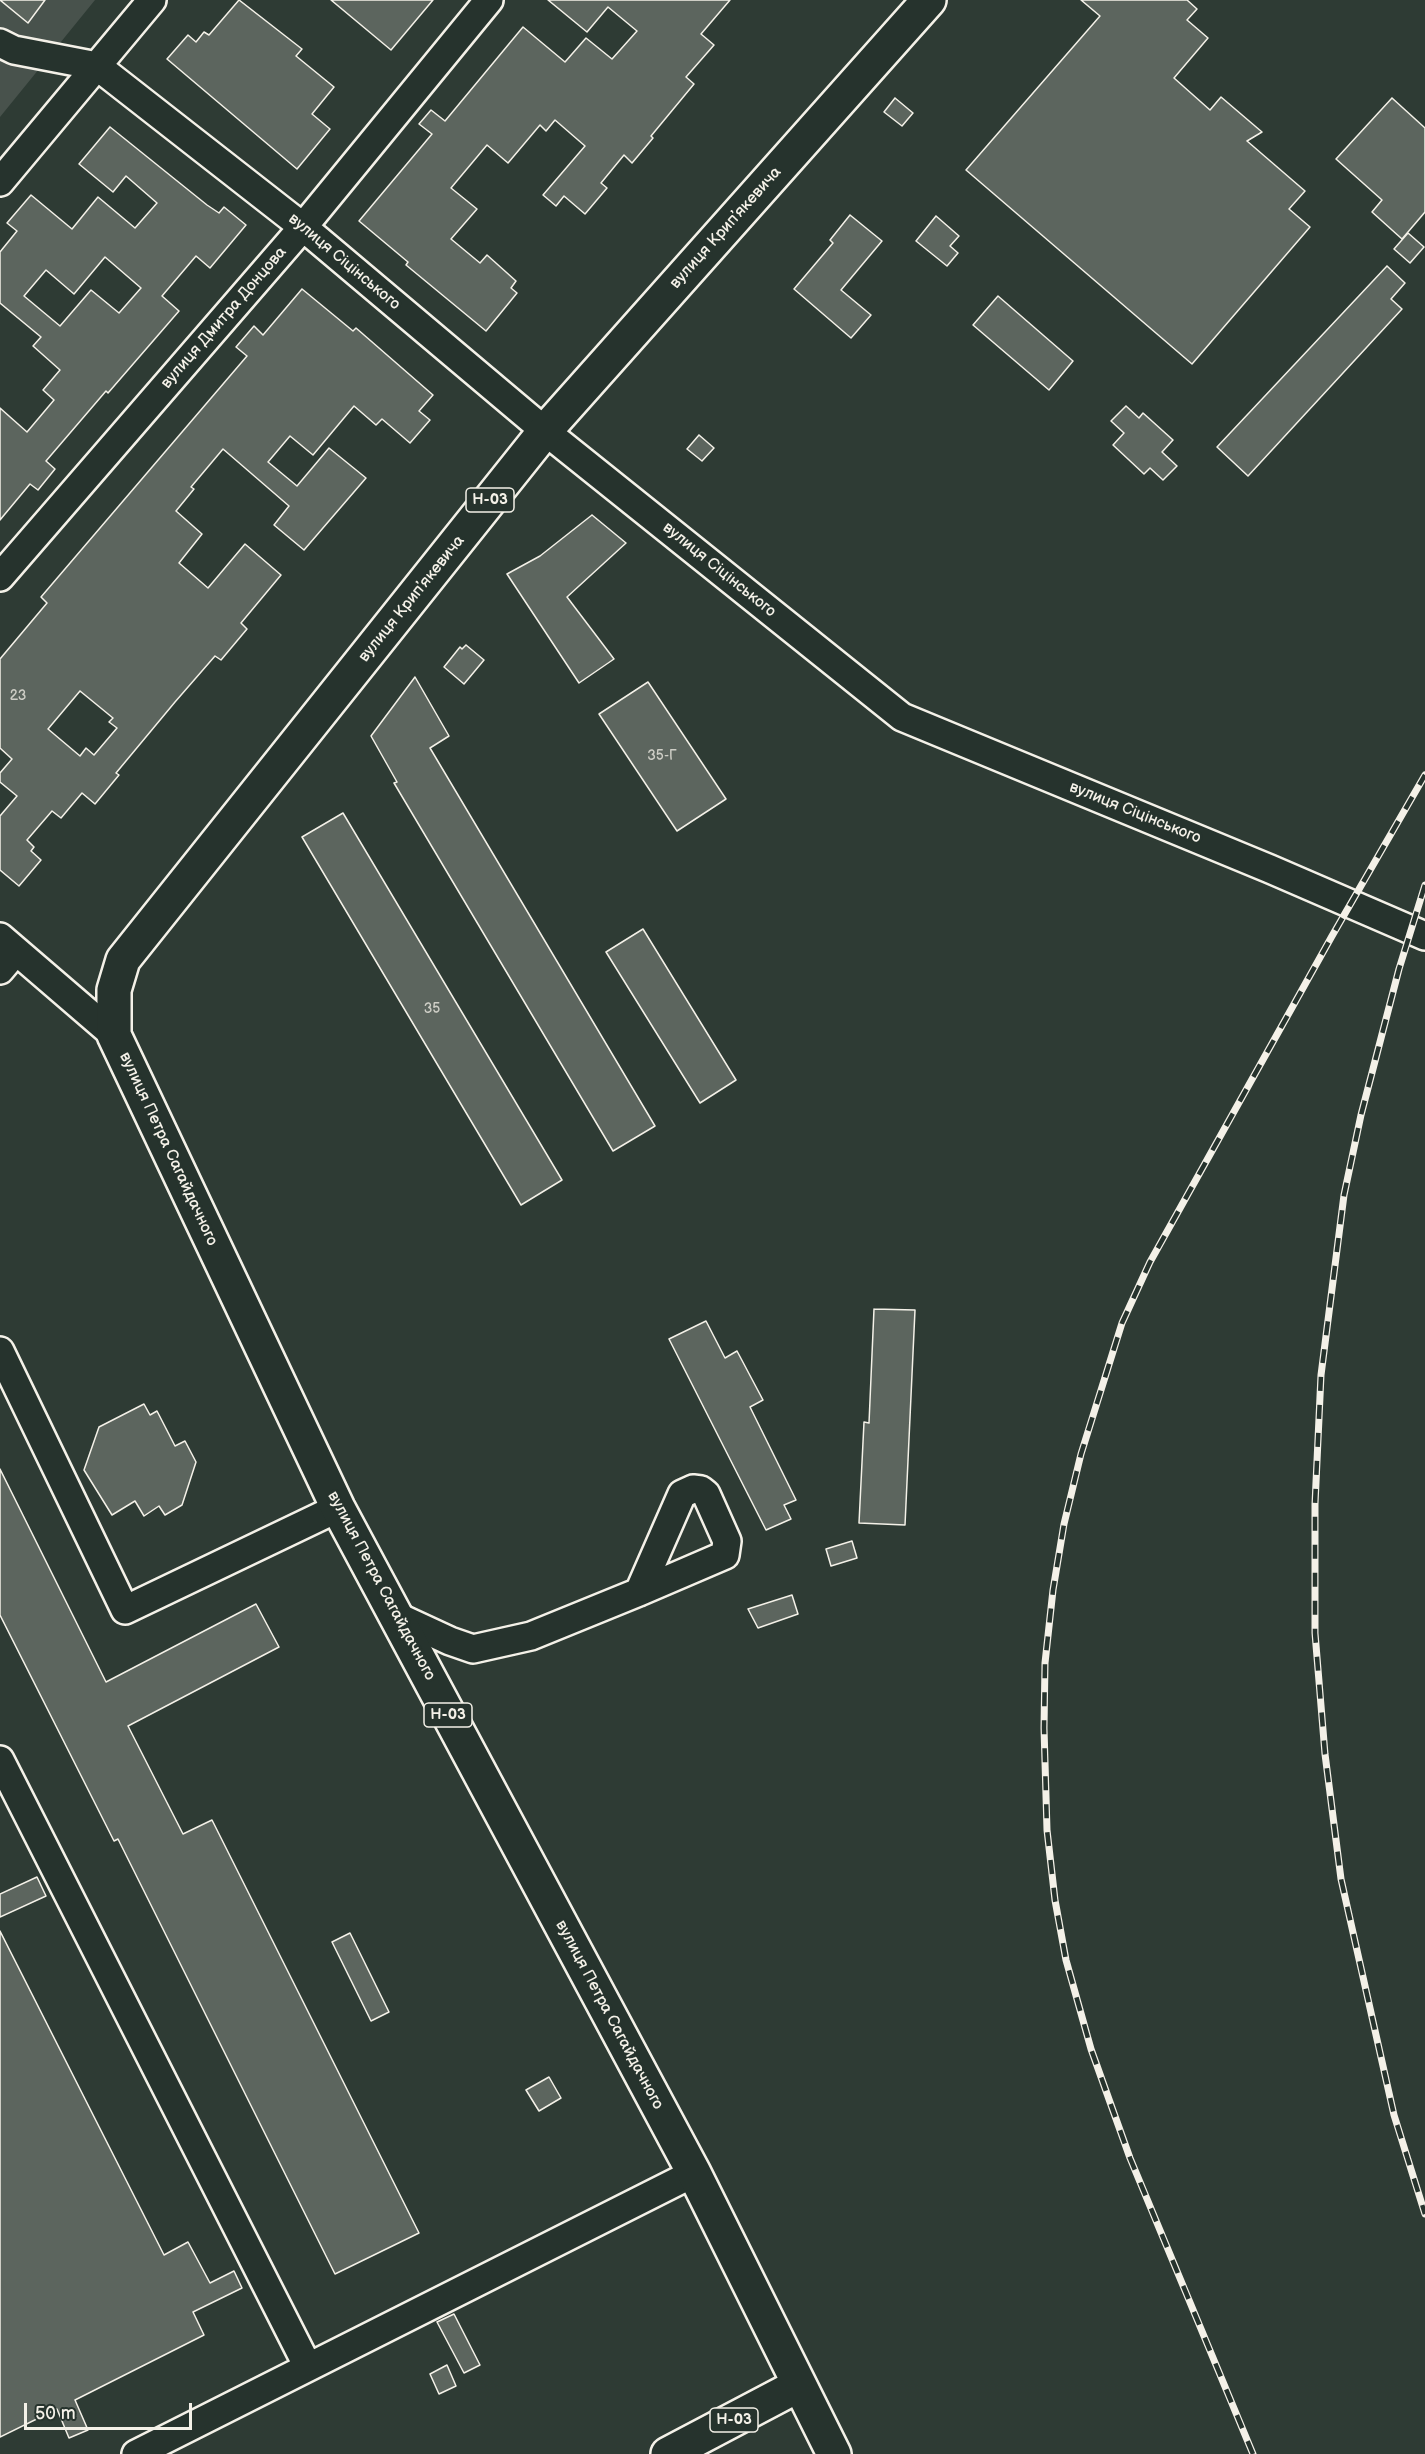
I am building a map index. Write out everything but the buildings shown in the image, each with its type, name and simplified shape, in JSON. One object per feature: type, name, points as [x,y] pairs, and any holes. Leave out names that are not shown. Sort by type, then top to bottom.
[{"type":"main road","name":"вулиця Крипʼякевича","points":[[114,1035],[114,990],[123,960],[546,431],[929,0]]},
{"type":"main road","name":"вулиця Петра Сагайдачного","points":[[114,1035],[338,1508],[694,2173],[834,2454]]},
{"type":"main road","name":"Н-03","points":[[668,2454],[799,2385]]},
{"type":"street","points":[[0,182],[152,0]]},
{"type":"street","name":"вулиця Дмитра Донцова","points":[[0,577],[303,227],[489,0]]},
{"type":"street","points":[[0,43],[14,50],[97,66]]},
{"type":"street","name":"вулиця Сіцінського","points":[[97,66],[303,227],[546,431],[902,717],[1270,869],[1425,936]]},
{"type":"street","name":"вулиця Петра Сагайдачного","points":[[5,953],[114,1035]]},
{"type":"street","points":[[0,1351],[125,1610],[338,1508]]},
{"type":"street","points":[[396,1616],[450,1641],[473,1648],[531,1636],[639,1592]]},
{"type":"street","points":[[0,1760],[308,2367]]},
{"type":"street","points":[[136,2454],[694,2173]]},
{"type":"shaded area","points":[[0,0],[95,0],[0,117]]},
{"type":"railway","points":[[1253,2454],[1130,2158],[1091,2049],[1066,1960],[1055,1900],[1047,1830],[1045,1663],[1053,1590],[1064,1524],[1081,1454],[1122,1323],[1150,1262],[1332,936],[1425,775]]},
{"type":"railway","points":[[1425,885],[1399,969],[1361,1115],[1344,1195],[1321,1375],[1315,1504],[1315,1633],[1325,1754],[1341,1879],[1394,2115],[1425,2214]]}]
